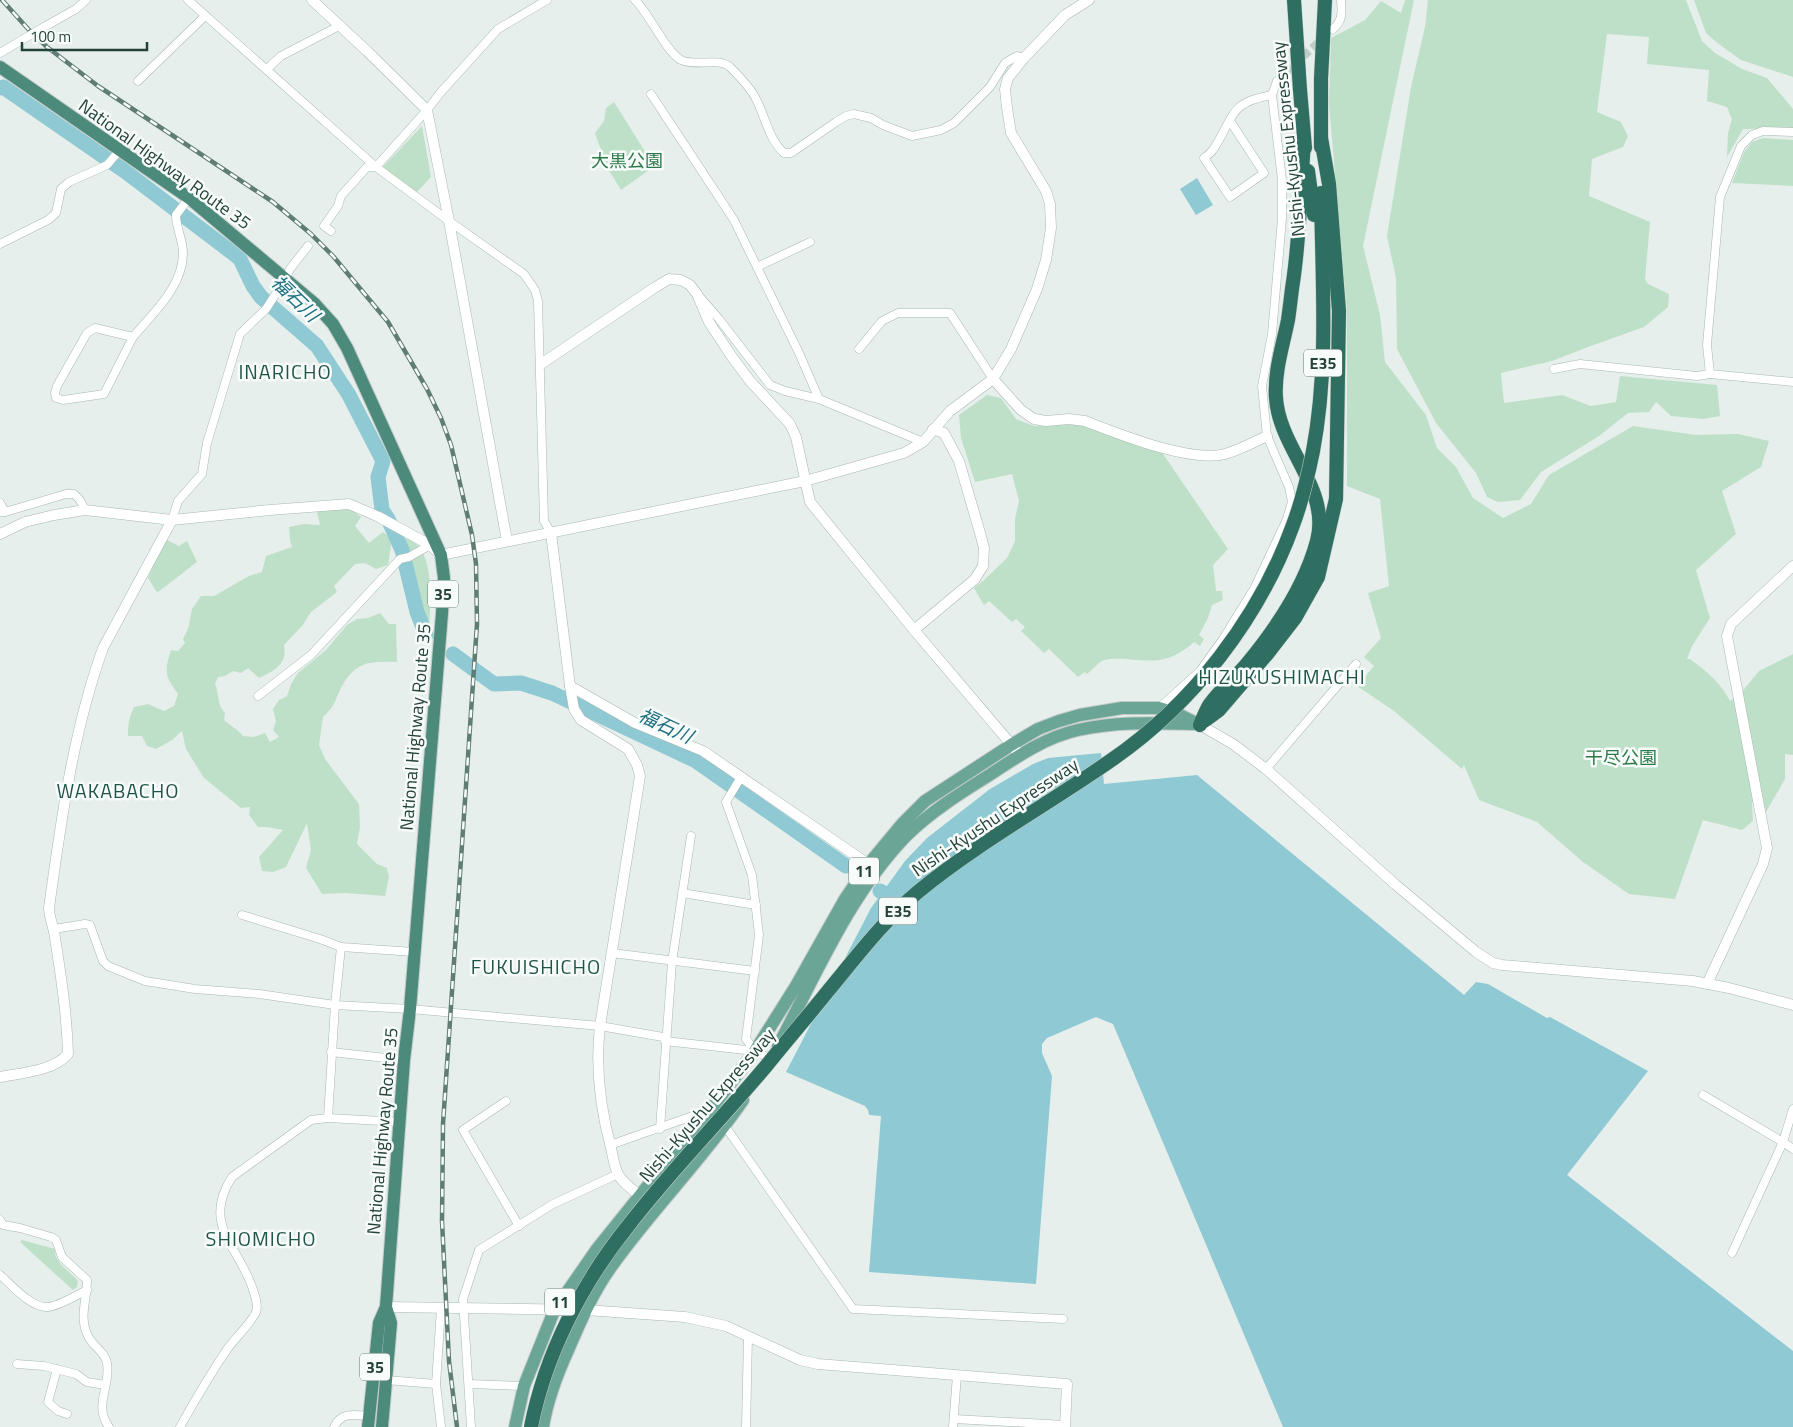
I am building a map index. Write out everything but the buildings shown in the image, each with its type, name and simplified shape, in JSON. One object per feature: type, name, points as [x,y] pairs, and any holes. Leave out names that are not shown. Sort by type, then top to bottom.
[{"type":"highway","name":"Nishi-Kyushu Expressway","points":[[1294,0],[1304,139],[1322,275]]},
{"type":"highway","name":"Nishi-Kyushu Expressway","points":[[531,1427],[547,1372],[561,1335],[582,1293],[616,1242],[701,1140],[742,1095],[884,924],[916,893],[953,864],[1114,759],[1172,711],[1208,672],[1232,640],[1276,565],[1296,517],[1313,451],[1321,400],[1324,307],[1322,275],[1321,80],[1325,0]]},
{"type":"highway","name":"National Highway Route 35","points":[[0,67],[113,158],[186,202],[284,282],[314,303],[333,324],[347,348],[441,555],[444,578],[442,613],[410,1009],[404,1060],[386,1308],[390,1323],[382,1427]]},
{"type":"highway","points":[[1200,724],[1219,710],[1268,654],[1295,618],[1318,577],[1336,498],[1339,311],[1329,184],[1321,138]]},
{"type":"highway","points":[[1200,724],[1210,704],[1246,665],[1285,610],[1309,566],[1318,539],[1319,508],[1312,487],[1285,432],[1276,398],[1278,362],[1288,319],[1296,264],[1304,139]]},
{"type":"highway","name":"National Highway Route 35","points":[[369,1422],[379,1323],[386,1308]]},
{"type":"main road","name":"11","points":[[543,1427],[560,1369],[586,1310],[610,1268],[656,1208],[725,1126],[771,1058],[873,867],[902,824],[925,801],[1011,745],[1038,729],[1080,714],[1122,708],[1159,708],[1176,713],[1200,724]]},
{"type":"main road","name":"11","points":[[515,1427],[524,1386],[554,1311],[597,1249],[712,1108],[754,1051],[796,986],[845,899],[873,867],[928,817],[967,789],[1020,755],[1056,736],[1102,725],[1131,723],[1200,724]]},
{"type":"street","points":[[0,53],[76,9],[86,0]]},
{"type":"street","points":[[188,0],[376,167],[449,221],[515,266],[530,281],[538,301],[544,521],[551,533],[574,709],[581,720],[628,750],[637,765],[640,776],[600,1026],[598,1082],[602,1113],[618,1174],[624,1182],[656,1208]]},
{"type":"street","points":[[312,0],[427,110],[507,541]]},
{"type":"street","points":[[330,230],[324,226],[338,206],[341,196],[367,167],[376,167],[498,29],[547,0]]},
{"type":"street","points":[[635,0],[680,60],[690,63],[721,63],[728,65],[755,96],[777,147],[784,153],[791,153],[836,122],[854,114],[871,118],[883,125],[912,136],[941,130],[954,123],[990,87],[1005,63],[1017,56],[1024,58]]},
{"type":"street","points":[[0,534],[25,522],[85,510],[172,520],[348,504],[379,517],[430,545],[441,555],[805,481],[904,453],[923,442],[950,411],[993,379],[1011,349],[1037,289],[1046,260],[1051,228],[1050,204],[1046,191],[1011,133],[1006,108],[1005,89],[1008,78],[1024,58],[1066,15],[1089,0]]},
{"type":"street","points":[[1332,29],[1342,17],[1341,0]]},
{"type":"street","points":[[138,81],[205,16]]},
{"type":"street","points":[[267,69],[281,56],[339,26]]},
{"type":"street","points":[[1159,708],[1200,671],[1223,638],[1255,588],[1287,519],[1292,502],[1289,487],[1267,436],[1262,386],[1272,334],[1282,219],[1282,180],[1272,95],[1277,81]]},
{"type":"street","points":[[651,94],[734,220],[819,399]]},
{"type":"street","points":[[1230,121],[1264,173],[1230,197],[1204,158],[1214,149],[1235,111],[1243,102],[1272,95]]},
{"type":"street","points":[[1710,374],[1707,344],[1720,197],[1741,146],[1752,135],[1763,131],[1793,132]]},
{"type":"street","points":[[0,244],[48,220],[56,212],[61,188],[68,182],[113,158]]},
{"type":"street","points":[[133,337],[95,328],[89,330],[57,386],[56,398],[62,400],[104,394],[133,337],[170,293],[181,273],[183,251],[176,215],[186,202]]},
{"type":"street","points":[[757,267],[810,242]]},
{"type":"street","points":[[0,1076],[29,1072],[62,1062],[68,1054],[64,1000],[54,929],[49,916],[49,908],[67,783],[95,670],[103,648],[172,520],[178,501],[202,474],[207,443],[240,334],[266,309],[284,282],[290,269],[308,246]]},
{"type":"street","points":[[541,364],[654,288],[669,280],[681,280],[690,285],[698,294],[770,384],[785,391],[819,399],[923,442]]},
{"type":"street","points":[[698,294],[709,322],[732,357],[750,381],[790,424],[796,437],[810,502],[914,630],[1020,755]]},
{"type":"street","points":[[859,349],[882,321],[898,312],[950,313],[993,379],[1022,410],[1034,419],[1046,421],[1069,419],[1085,421],[1176,451],[1203,455],[1224,454],[1267,436]]},
{"type":"street","points":[[1554,369],[1580,364],[1697,376],[1710,374],[1793,382]]},
{"type":"street","points":[[914,630],[974,579],[983,566],[984,548],[959,461],[944,433],[933,429]]},
{"type":"street","points":[[0,503],[2,512],[66,494],[74,494],[80,500],[85,510]]},
{"type":"street","points":[[258,696],[311,655],[400,559],[409,557],[430,545]]},
{"type":"street","points":[[1706,984],[1763,864],[1766,848],[1727,636],[1731,624],[1793,566]]},
{"type":"street","points":[[1266,769],[1356,664]]},
{"type":"street","points":[[570,687],[635,723],[703,751],[739,779],[873,867]]},
{"type":"street","points":[[1200,724],[1234,744],[1266,769],[1396,886],[1476,952],[1493,963],[1502,966],[1659,978],[1706,984],[1729,988],[1793,1005]]},
{"type":"street","points":[[739,779],[726,802],[752,875],[756,904],[759,935],[746,1038],[754,1051]]},
{"type":"street","points":[[660,1129],[672,962],[691,836]]},
{"type":"street","points":[[682,893],[756,904]]},
{"type":"street","points":[[242,915],[342,947],[414,952]]},
{"type":"street","points":[[54,929],[85,924],[90,925],[103,961],[108,966],[145,981],[195,989],[259,994],[334,1004],[600,1026],[663,1037],[665,1041],[754,1051],[771,1058]]},
{"type":"street","points":[[328,1118],[334,1004],[342,947]]},
{"type":"street","points":[[612,953],[755,971]]},
{"type":"street","points":[[332,1052],[404,1060]]},
{"type":"street","points":[[1704,1095],[1793,1149]]},
{"type":"street","points":[[506,1101],[464,1130],[519,1226]]},
{"type":"street","points":[[610,1145],[660,1129],[712,1108]]},
{"type":"street","points":[[1732,1253],[1783,1142],[1793,1109]]},
{"type":"street","points":[[180,1427],[228,1348],[256,1312],[256,1298],[252,1285],[244,1266],[228,1241],[222,1227],[221,1203],[224,1190],[232,1177],[311,1120],[328,1118],[400,1122]]},
{"type":"street","points":[[725,1126],[853,1309],[1063,1319]]},
{"type":"street","points":[[470,1427],[463,1299],[479,1250],[553,1204],[618,1174]]},
{"type":"street","points":[[0,1220],[4,1225],[20,1228],[56,1240],[62,1257],[86,1280],[87,1290],[82,1319],[89,1338],[107,1363],[101,1408],[103,1419],[109,1427]]},
{"type":"street","points":[[0,1275],[31,1302],[42,1307],[49,1308],[87,1290]]},
{"type":"street","points":[[386,1308],[586,1310],[685,1317],[726,1326],[800,1360],[818,1364],[957,1375],[1068,1384],[1065,1426],[954,1423],[957,1375]]},
{"type":"street","points":[[440,1308],[436,1384],[441,1427]]},
{"type":"street","points":[[746,1427],[748,1337]]},
{"type":"street","points":[[17,1364],[57,1369],[76,1374],[87,1382],[105,1385]]},
{"type":"street","points":[[57,1369],[48,1402],[67,1414]]},
{"type":"street","points":[[386,1380],[436,1384]]},
{"type":"street","points":[[469,1384],[524,1386]]},
{"type":"street","points":[[334,1427],[340,1418],[346,1415],[369,1422]]},
{"type":"green space","name":"干尽公園","points":[[1405,0],[1414,0],[1363,246],[1380,315],[1385,362],[1426,415],[1437,448],[1456,467],[1473,498],[1503,518],[1531,504],[1549,475],[1633,426],[1696,435],[1738,434],[1769,441],[1761,467],[1722,491],[1736,534],[1696,570],[1710,618],[1692,646],[1687,659],[1690,659],[1713,678],[1730,701],[1741,693],[1759,671],[1793,654],[1793,755],[1785,754],[1785,779],[1766,812],[1760,787],[1752,804],[1753,821],[1742,830],[1703,820],[1675,899],[1629,894],[1583,862],[1537,822],[1479,800],[1464,765],[1462,769],[1394,711],[1357,686],[1374,666],[1364,657],[1381,638],[1368,593],[1389,586],[1380,499],[1347,486],[1347,312],[1329,104],[1331,38],[1365,20],[1381,1],[1401,13]]},
{"type":"green space","points":[[1428,0],[1686,0],[1702,41],[1715,53],[1742,69],[1767,78],[1793,109],[1793,128],[1743,129],[1727,157],[1728,133],[1732,119],[1727,107],[1707,101],[1709,70],[1647,64],[1649,37],[1607,34],[1597,112],[1621,122],[1628,136],[1623,147],[1592,159],[1589,196],[1650,222],[1645,279],[1648,284],[1669,294],[1668,307],[1644,327],[1552,361],[1501,373],[1504,403],[1562,395],[1591,406],[1616,402],[1620,376],[1717,385],[1720,416],[1703,419],[1671,416],[1656,402],[1649,412],[1628,413],[1599,436],[1541,472],[1520,500],[1498,502],[1487,497],[1476,473],[1436,423],[1397,349],[1396,278],[1387,236],[1411,87],[1425,27]]},
{"type":"green space","points":[[1694,0],[1793,0],[1793,77],[1741,60],[1716,42],[1706,33]]},
{"type":"green space","name":"大黒公園","points":[[614,102],[649,158],[652,168],[621,190],[607,167],[595,133],[604,121],[606,108]]},
{"type":"green space","points":[[422,126],[431,177],[416,193],[381,169]]},
{"type":"green space","points":[[1763,138],[1793,140],[1793,186],[1732,183],[1744,152],[1752,142]]},
{"type":"green space","points":[[987,395],[1001,398],[1016,419],[1034,426],[1071,424],[1087,426],[1161,451],[1228,549],[1213,565],[1216,591],[1222,591],[1223,600],[1212,605],[1199,635],[1204,639],[1200,646],[1194,642],[1177,654],[1162,660],[1105,660],[1087,674],[1085,672],[1078,677],[1049,649],[1044,653],[1021,631],[1025,627],[1016,619],[1012,622],[989,601],[984,605],[974,588],[1007,558],[1015,541],[1015,519],[1019,501],[1012,474],[975,482],[961,438],[959,415]]},
{"type":"green space","points":[[348,507],[361,517],[355,526],[369,543],[383,532],[392,539],[388,565],[376,569],[365,563],[355,564],[334,586],[337,592],[311,612],[302,626],[284,645],[285,652],[282,662],[270,673],[259,678],[248,668],[241,673],[233,671],[225,676],[218,677],[215,684],[222,710],[225,713],[224,720],[243,736],[254,737],[265,733],[270,742],[279,737],[273,730],[276,721],[273,709],[279,700],[287,696],[291,684],[298,673],[326,650],[347,625],[357,619],[368,618],[380,613],[389,624],[396,624],[397,662],[364,664],[352,672],[346,679],[333,706],[323,717],[319,745],[325,759],[359,804],[360,827],[357,844],[377,864],[387,868],[389,877],[385,896],[345,893],[322,894],[306,868],[311,850],[307,823],[286,867],[273,872],[262,871],[259,857],[283,830],[258,827],[249,815],[250,807],[241,808],[204,778],[186,749],[182,731],[172,740],[156,749],[147,746],[142,736],[128,736],[129,721],[134,707],[148,704],[164,711],[174,706],[178,694],[170,683],[167,674],[169,657],[171,650],[178,651],[185,643],[183,639],[188,629],[192,609],[201,596],[214,596],[249,576],[262,572],[266,556],[292,547],[289,527],[304,524],[320,525],[317,512],[325,508]]},
{"type":"green space","points":[[402,538],[414,542],[422,551],[427,563],[430,593],[429,633],[425,632]]},
{"type":"green space","points":[[165,539],[179,546],[187,541],[197,562],[158,592],[148,578]]},
{"type":"green space","points":[[22,1240],[55,1249],[57,1258],[78,1281],[77,1287],[73,1290],[20,1242]]},
{"type":"water","points":[[1197,178],[1213,205],[1196,215],[1180,189]]},
{"type":"water","points":[[1101,753],[1104,784],[1197,775],[1464,995],[1476,982],[1488,984],[1547,1018],[1550,1017],[1648,1071],[1567,1175],[1793,1351],[1793,1427],[1283,1427],[1113,1024],[1096,1017],[1047,1038],[1042,1044],[1042,1053],[1052,1076],[1036,1284],[869,1272],[881,1116],[869,1115],[865,1106],[786,1072],[871,908],[905,861],[927,838],[990,789],[1033,764],[1048,758]]},
{"type":"waterway","name":"福石川","points":[[0,88],[3,87],[126,172],[240,259],[253,286],[261,297],[317,346],[349,395],[383,461],[378,477],[382,510],[402,550],[417,612],[426,635]]},
{"type":"waterway","name":"福石川","points":[[453,654],[494,684],[521,683],[552,693],[696,761],[846,866]]},
{"type":"tunnel","points":[[1277,81],[1323,38]]},
{"type":"railway","points":[[2,0],[47,47],[98,86],[273,202],[311,234],[333,256],[388,322],[427,389],[451,445],[472,535],[476,564],[477,624],[443,1124],[442,1221],[449,1361],[457,1427]]},
{"type":"district","name":"INARICHO","points":[[285,371]]},
{"type":"district","name":"HIZUKUSHIMACHI","points":[[1282,676]]},
{"type":"district","name":"WAKABACHO","points":[[118,790]]},
{"type":"district","name":"FUKUISHICHO","points":[[536,966]]},
{"type":"district","name":"SHIOMICHO","points":[[261,1238]]}]
